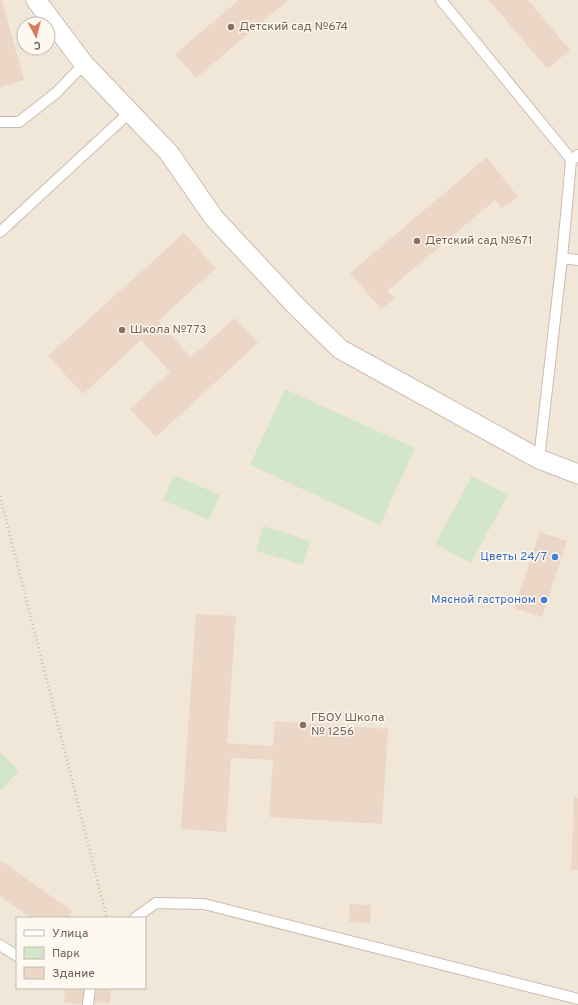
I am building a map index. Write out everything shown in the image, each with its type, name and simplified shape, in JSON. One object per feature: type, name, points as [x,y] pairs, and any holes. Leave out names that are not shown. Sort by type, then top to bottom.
[{"type":"street","points":[[36,0],[84,64],[169,153],[214,218],[296,306],[340,349],[539,459],[578,474]]},
{"type":"lane","points":[[441,0],[570,158],[574,158],[539,459]]},
{"type":"lane","points":[[0,122],[19,122],[56,93],[84,64]]},
{"type":"lane","points":[[0,232],[130,112]]},
{"type":"lane","points":[[562,258],[578,260]]},
{"type":"lane","points":[[136,917],[156,903],[204,904],[578,999]]},
{"type":"lane","points":[[0,945],[16,955]]},
{"type":"lane","points":[[88,1005],[90,989]]},
{"type":"path","points":[[0,496],[107,917]]},
{"type":"shaded area","points":[[0,0],[578,0],[578,1005],[0,1005]]},
{"type":"green space","points":[[285,389],[415,448],[380,525],[250,465]]},
{"type":"green space","points":[[174,475],[220,495],[209,520],[163,500]]},
{"type":"green space","points":[[472,476],[508,495],[471,563],[435,544]]},
{"type":"green space","points":[[263,526],[310,541],[303,565],[256,551]]},
{"type":"green space","points":[[0,752],[19,771],[0,791]]},
{"type":"building","points":[[0,0],[2,0],[16,51],[16,56],[17,56],[24,80],[0,87]]},
{"type":"building","name":"Детский сад №674","points":[[239,0],[288,0],[196,78],[175,54]]},
{"type":"building","points":[[489,0],[528,0],[570,50],[547,69]]},
{"type":"building","name":"Детский сад №671","points":[[487,157],[518,197],[502,208],[495,200],[387,291],[395,299],[381,309],[350,273]]},
{"type":"building","name":"Школа №773","points":[[184,233],[216,268],[158,321],[191,357],[235,318],[258,343],[156,437],[130,409],[170,372],[141,340],[83,394],[48,356]]},
{"type":"building","points":[[540,532],[567,541],[542,617],[514,608]]},
{"type":"building","name":"ГБОУ Школа № 1256","points":[[196,614],[236,616],[227,743],[273,746],[275,721],[388,729],[382,824],[269,817],[273,760],[231,758],[226,832],[181,829]]},
{"type":"building","points":[[574,797],[578,798],[578,870],[571,870]]},
{"type":"building","points":[[0,860],[72,911],[68,917],[30,917],[0,896]]},
{"type":"building","points":[[350,904],[371,905],[370,923],[349,922]]},
{"type":"building","points":[[65,989],[85,989],[85,1004],[64,1003]]},
{"type":"building","points":[[94,989],[111,989],[110,1003],[94,1002]]},
{"type":"place","name":"Детский сад №674","points":[[231,27]]},
{"type":"place","name":"Детский сад №671","points":[[417,241]]},
{"type":"place","name":"Школа №773","points":[[122,330]]},
{"type":"place","name":"Цветы 24/7","points":[[555,557]]},
{"type":"place","name":"Мясной гастроном","points":[[544,600]]},
{"type":"place","name":"ГБОУ Школа № 1256","points":[[303,725]]}]
